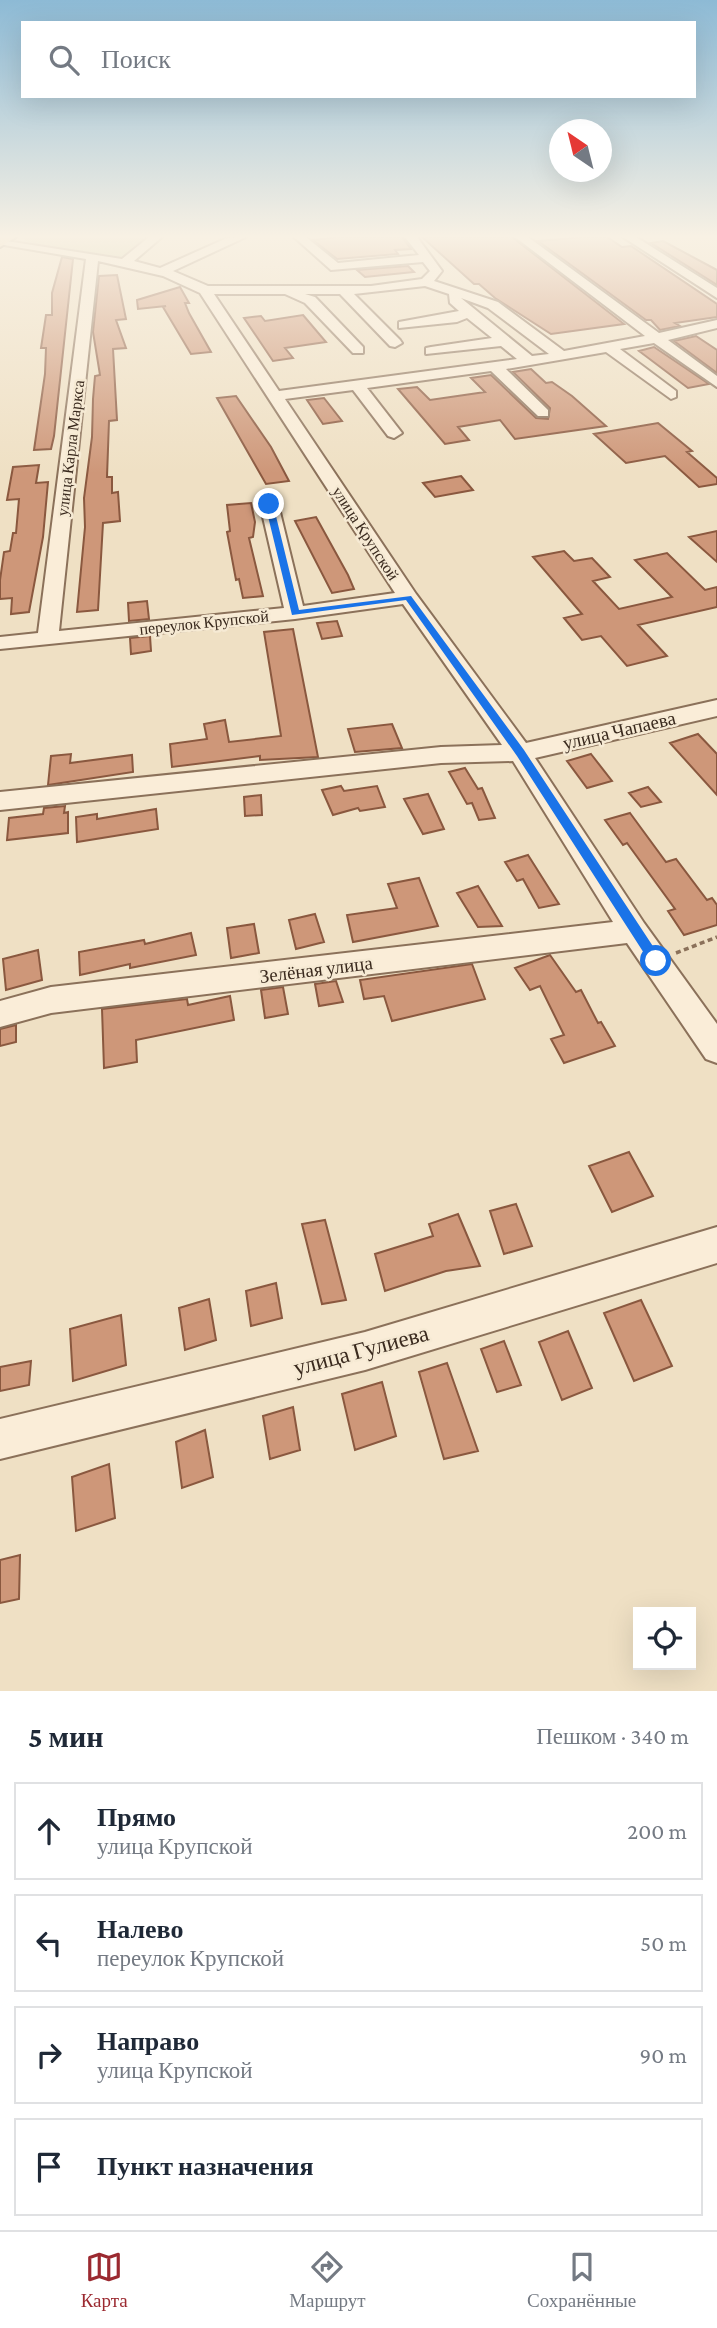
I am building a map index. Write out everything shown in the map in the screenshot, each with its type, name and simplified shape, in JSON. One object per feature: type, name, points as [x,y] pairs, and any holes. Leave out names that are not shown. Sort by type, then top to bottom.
[{"type":"street","name":"улица Карла Маркса","points":[[48,638],[85,316]]},
{"type":"street","name":"улица Крупской","points":[[223,316],[408,597],[520,753],[634,932],[717,1049]]},
{"type":"street","points":[[325,316],[361,353]]},
{"type":"street","points":[[369,316],[395,343]]},
{"type":"street","points":[[404,325],[460,316]]},
{"type":"street","points":[[472,316],[529,360]]},
{"type":"street","points":[[508,316],[560,355]]},
{"type":"street","points":[[624,316],[717,383]]},
{"type":"street","points":[[277,396],[495,367],[656,340],[717,324]]},
{"type":"street","points":[[417,339],[489,328]]},
{"type":"street","points":[[431,351],[509,345]]},
{"type":"street","points":[[456,357],[509,345]]},
{"type":"street","points":[[412,359],[429,376]]},
{"type":"street","points":[[495,367],[543,413]]},
{"type":"street","points":[[356,385],[394,433]]},
{"type":"street","points":[[269,504],[295,613]]},
{"type":"street","name":"переулок Крупской","points":[[0,643],[295,613],[408,597]]},
{"type":"street","name":"улица Чапаева","points":[[0,801],[441,755],[520,753],[714,712]]},
{"type":"street","name":"Зелёная улица","points":[[0,1014],[51,1000],[634,932]]},
{"type":"street","name":"улица Гулиева","points":[[0,1439],[365,1351],[717,1245]]},
{"type":"lane","points":[[608,347],[671,394]]},
{"type":"lane","points":[[361,353],[387,381]]},
{"type":"path","points":[[656,961],[717,937]]},
{"type":"building","points":[[46,316],[67,316],[51,449],[34,450],[45,374],[46,348],[41,348]]},
{"type":"building","points":[[95,316],[125,316],[126,319],[116,320],[126,348],[113,349],[117,420],[109,421],[107,477],[112,477],[112,493],[118,492],[120,521],[103,523],[98,610],[77,612],[95,376],[100,375],[93,332]]},
{"type":"building","points":[[168,316],[191,316],[211,352],[191,354]]},
{"type":"building","points":[[261,316],[265,321],[304,316],[326,342],[285,348],[293,358],[273,361],[244,318]]},
{"type":"building","points":[[523,316],[614,316],[624,324],[551,334]]},
{"type":"building","points":[[640,316],[717,316],[675,323],[680,326],[660,330],[651,320]]},
{"type":"building","points":[[696,336],[717,350],[717,373],[674,341]]},
{"type":"building","points":[[654,347],[709,384],[688,388],[639,351]]},
{"type":"building","points":[[531,369],[546,383],[552,382],[572,396],[606,426],[515,439],[500,420],[458,427],[469,440],[445,444],[398,389],[417,387],[430,400],[485,392],[471,378],[491,375],[536,418],[548,419],[550,408],[513,372]]},
{"type":"building","points":[[236,396],[271,447],[289,481],[266,484],[217,398]]},
{"type":"building","points":[[324,398],[342,421],[323,424],[307,400]]},
{"type":"building","points":[[658,423],[692,451],[687,452],[717,478],[717,484],[699,487],[665,456],[626,463],[594,434]]},
{"type":"building","points":[[39,465],[36,483],[48,482],[43,537],[29,612],[11,614],[12,598],[0,599],[0,580],[4,552],[10,551],[13,533],[16,533],[19,499],[7,500],[13,467]]},
{"type":"building","points":[[461,476],[473,490],[435,497],[423,483]]},
{"type":"building","points":[[251,503],[255,522],[253,537],[249,538],[263,596],[243,598],[239,579],[236,580],[227,532],[230,531],[227,505]]},
{"type":"building","points":[[316,517],[354,589],[332,593],[295,521]]},
{"type":"building","points":[[717,531],[717,562],[689,537]]},
{"type":"building","points":[[564,551],[574,561],[592,558],[610,577],[593,581],[619,609],[672,597],[635,560],[667,553],[705,590],[717,587],[717,607],[638,625],[667,656],[627,666],[601,636],[582,640],[564,618],[582,614],[533,557]]},
{"type":"building","points":[[147,601],[149,619],[129,621],[128,603]]},
{"type":"building","points":[[337,621],[342,636],[322,639],[317,623]]},
{"type":"building","points":[[293,629],[318,757],[260,760],[260,756],[172,767],[170,744],[207,739],[204,724],[225,720],[229,742],[281,736],[264,632]]},
{"type":"building","points":[[150,636],[151,651],[131,654],[130,638]]},
{"type":"building","points":[[392,724],[402,748],[355,752],[348,729]]},
{"type":"building","points":[[698,734],[717,754],[717,795],[670,743]]},
{"type":"building","points":[[71,754],[70,763],[132,755],[133,772],[48,785],[51,756]]},
{"type":"building","points":[[591,754],[612,781],[587,788],[567,761]]},
{"type":"building","points":[[465,768],[478,789],[482,788],[495,818],[479,820],[472,803],[467,804],[449,772]]},
{"type":"building","points":[[341,786],[344,791],[377,786],[385,807],[360,811],[358,808],[333,815],[322,790]]},
{"type":"building","points":[[648,787],[661,802],[641,807],[629,793]]},
{"type":"building","points":[[428,794],[444,829],[423,834],[404,799]]},
{"type":"building","points":[[261,795],[262,815],[245,816],[244,797]]},
{"type":"building","points":[[65,806],[64,813],[68,812],[68,833],[7,840],[9,818],[43,814],[44,808]]},
{"type":"building","points":[[156,809],[158,829],[77,842],[76,817],[97,814],[97,819]]},
{"type":"building","points":[[630,813],[666,862],[676,859],[707,900],[712,898],[717,905],[717,925],[684,935],[668,911],[675,909],[627,843],[623,845],[605,820]]},
{"type":"building","points":[[528,855],[559,904],[539,908],[523,879],[517,881],[505,862]]},
{"type":"building","points":[[419,878],[438,926],[353,942],[347,915],[397,908],[388,884]]},
{"type":"building","points":[[478,886],[502,926],[478,927],[457,893]]},
{"type":"building","points":[[315,914],[324,942],[296,949],[289,920]]},
{"type":"building","points":[[254,924],[259,953],[231,958],[227,928]]},
{"type":"building","points":[[191,933],[196,955],[130,968],[130,964],[80,975],[79,952],[144,940],[145,944]]},
{"type":"building","points":[[38,950],[42,980],[6,990],[3,959]]},
{"type":"building","points":[[550,955],[576,992],[581,990],[598,1023],[601,1022],[615,1046],[564,1063],[551,1039],[564,1035],[540,986],[530,990],[515,968]]},
{"type":"building","points":[[472,964],[485,999],[392,1021],[384,996],[364,999],[360,980]]},
{"type":"building","points":[[336,981],[343,1002],[319,1006],[315,984]]},
{"type":"building","points":[[283,987],[288,1014],[265,1018],[261,990]]},
{"type":"building","points":[[230,996],[234,1020],[136,1040],[137,1062],[104,1068],[102,1009],[187,999],[188,1005]]},
{"type":"building","points":[[16,1025],[16,1042],[0,1046],[0,1029]]},
{"type":"building","points":[[629,1152],[653,1196],[612,1212],[589,1166]]},
{"type":"building","points":[[516,1204],[532,1246],[504,1254],[490,1211]]},
{"type":"building","points":[[458,1214],[480,1266],[446,1271],[385,1291],[375,1254],[433,1236],[429,1224]]},
{"type":"building","points":[[325,1220],[346,1300],[322,1304],[302,1224]]},
{"type":"building","points":[[276,1283],[282,1318],[251,1326],[246,1291]]},
{"type":"building","points":[[209,1299],[216,1340],[185,1350],[179,1308]]},
{"type":"building","points":[[641,1300],[672,1366],[634,1381],[604,1313]]},
{"type":"building","points":[[121,1315],[126,1365],[73,1381],[70,1329]]},
{"type":"building","points":[[568,1331],[592,1388],[562,1400],[539,1342]]},
{"type":"building","points":[[504,1341],[521,1385],[497,1392],[481,1349]]},
{"type":"building","points":[[31,1361],[29,1385],[0,1391],[0,1367]]},
{"type":"building","points":[[447,1363],[478,1451],[444,1459],[419,1372]]},
{"type":"building","points":[[382,1382],[396,1436],[355,1450],[342,1394]]},
{"type":"building","points":[[293,1407],[300,1450],[270,1459],[263,1416]]},
{"type":"building","points":[[205,1430],[213,1477],[182,1488],[176,1442]]},
{"type":"building","points":[[109,1464],[115,1518],[76,1531],[72,1477]]},
{"type":"building","points":[[20,1555],[19,1599],[0,1603],[0,1560]]},
{"type":"route","points":[[269,504],[295,613],[408,597],[520,753],[634,932],[656,961]]}]
